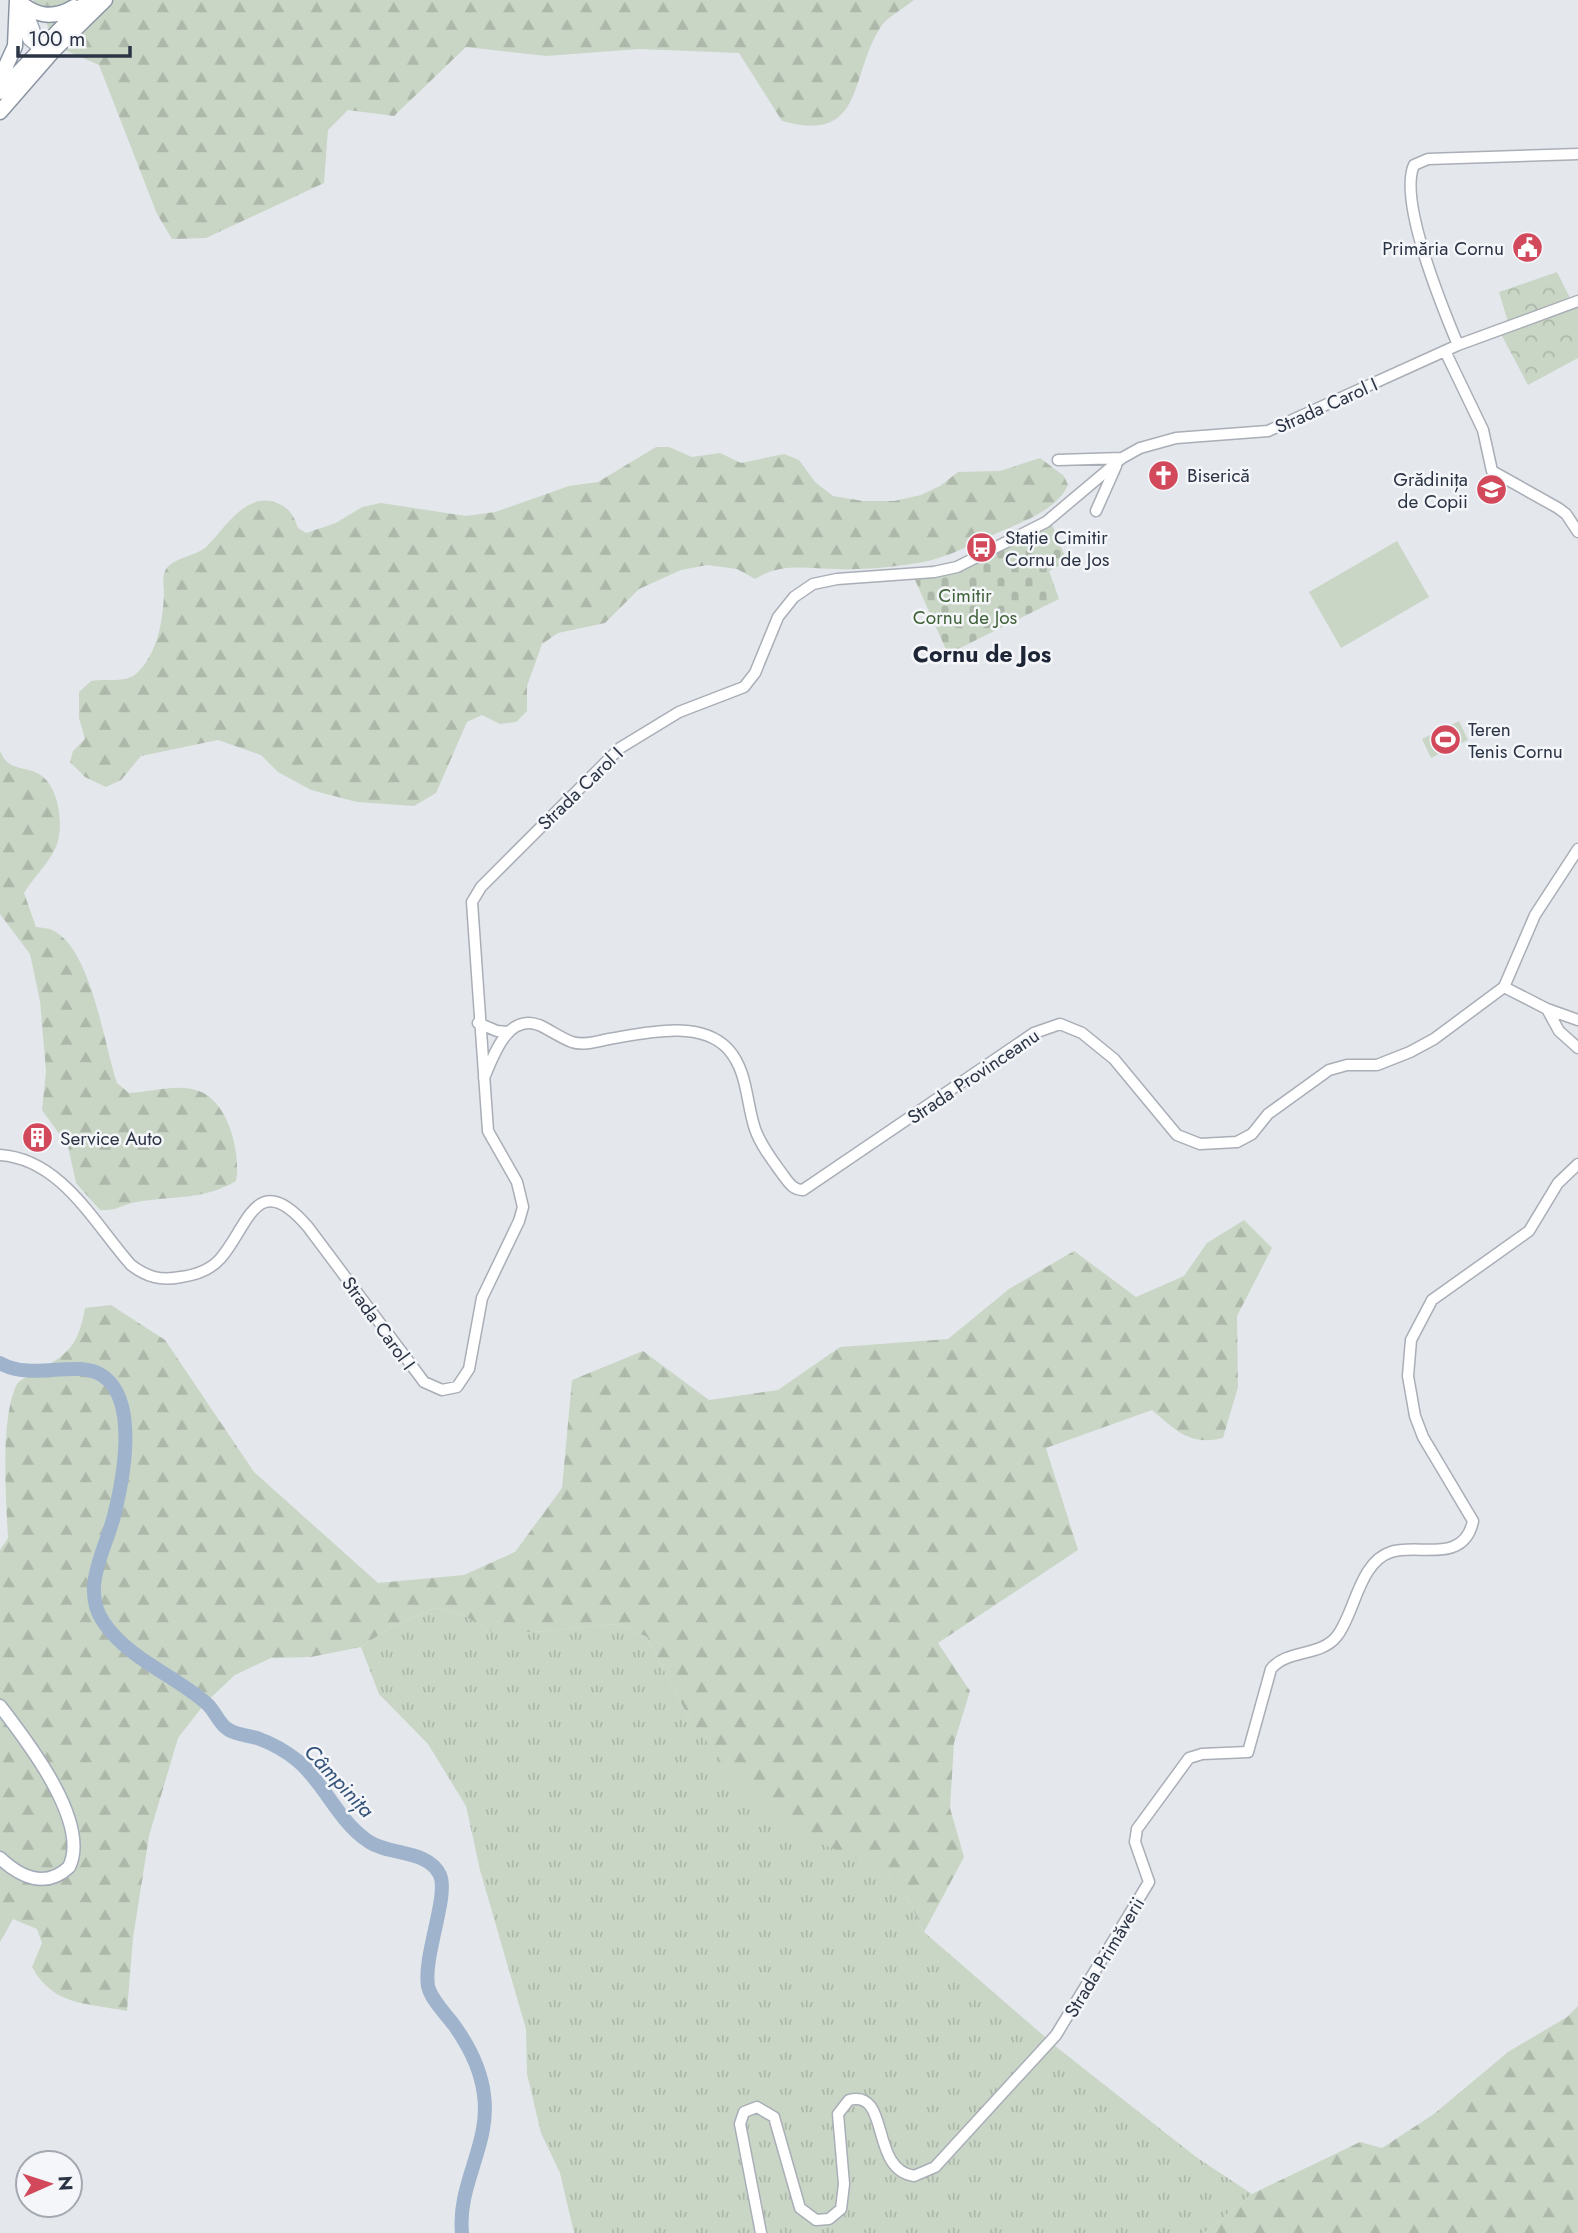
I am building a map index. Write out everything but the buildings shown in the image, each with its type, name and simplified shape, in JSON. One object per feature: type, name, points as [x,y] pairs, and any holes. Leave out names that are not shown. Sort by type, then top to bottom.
[{"type":"highway","points":[[17,0],[31,11],[55,16],[86,0]]},
{"type":"highway","points":[[0,79],[15,46],[17,0]]},
{"type":"highway","points":[[0,112],[86,0]]},
{"type":"highway","points":[[0,92],[104,0]]},
{"type":"main road","points":[[17,0],[25,33],[44,52]]},
{"type":"main road","points":[[0,1706],[46,1773],[69,1819],[75,1841],[69,1867],[50,1879],[29,1878],[0,1858]]},
{"type":"street","points":[[1458,345],[1432,277],[1421,238],[1411,181],[1414,165],[1428,159],[1578,154]]},
{"type":"street","name":"Strada Carol I","points":[[0,1156],[22,1159],[47,1170],[68,1190],[131,1265],[143,1274],[158,1279],[188,1276],[213,1265],[225,1252],[242,1222],[255,1208],[273,1203],[288,1207],[308,1227],[417,1375],[432,1387],[451,1389],[466,1377],[482,1298],[519,1221],[523,1207],[517,1182],[488,1131],[471,917],[475,895],[606,761],[662,720],[744,687],[755,673],[778,617],[803,590],[836,579],[934,572],[957,567],[1046,522],[1122,458],[1166,440],[1268,431],[1458,345],[1578,301]]},
{"type":"street","points":[[1445,351],[1483,430],[1492,471],[1558,508],[1566,514],[1578,532]]},
{"type":"street","points":[[1058,460],[1122,458],[1096,511]]},
{"type":"street","points":[[1578,849],[1535,915],[1504,987],[1547,1009],[1578,1020]]},
{"type":"street","name":"Strada Provinceanu","points":[[478,1023],[497,1031],[508,1032],[520,1025],[531,1023],[579,1043],[675,1031],[701,1034],[718,1041],[727,1048],[740,1068],[758,1136],[792,1186],[803,1190],[1034,1032],[1052,1025],[1071,1026],[1099,1046],[1177,1135],[1200,1144],[1220,1145],[1237,1142],[1252,1134],[1268,1114],[1329,1070],[1348,1065],[1377,1065],[1410,1052],[1434,1039],[1504,987]]},
{"type":"street","points":[[1547,1009],[1559,1031],[1578,1048]]},
{"type":"street","points":[[483,1081],[508,1032]]},
{"type":"street","name":"Strada Primăverii","points":[[761,2233],[742,2134],[744,2112],[757,2107],[769,2111],[774,2117],[800,2208],[810,2218],[829,2219],[841,2208],[844,2197],[838,2123],[839,2109],[845,2102],[859,2098],[869,2102],[875,2111],[887,2155],[896,2170],[905,2175],[920,2175],[944,2158],[1056,2035],[1148,1885],[1149,1877],[1135,1836],[1185,1762],[1202,1754],[1248,1752],[1271,1669],[1280,1660],[1323,1647],[1336,1637],[1370,1569],[1382,1556],[1396,1551],[1449,1549],[1460,1543],[1472,1527],[1472,1518],[1429,1447],[1415,1416],[1408,1376],[1411,1340],[1432,1300],[1529,1231],[1558,1183],[1578,1164]]},
{"type":"green space","points":[[33,0],[914,0],[891,16],[880,28],[870,47],[850,102],[841,115],[828,123],[809,126],[782,121],[739,53],[639,49],[546,56],[466,47],[394,116],[348,110],[328,130],[324,183],[206,238],[172,239],[157,214],[99,65],[60,48]]},
{"type":"green space","points":[[1557,272],[1571,300],[1508,322],[1499,292]]},
{"type":"green space","points":[[1578,306],[1578,358],[1528,385],[1500,332]]},
{"type":"green space","points":[[656,447],[669,447],[692,457],[720,453],[741,463],[784,454],[799,460],[815,482],[833,496],[863,501],[894,501],[921,495],[940,486],[958,472],[1000,471],[1040,458],[1064,476],[1068,485],[1058,500],[1034,516],[930,561],[868,569],[785,568],[755,579],[737,569],[707,565],[681,570],[639,589],[605,623],[558,633],[542,644],[527,686],[527,711],[516,722],[500,724],[482,715],[467,722],[436,793],[414,806],[357,802],[311,790],[278,772],[261,755],[218,740],[141,756],[121,780],[106,787],[85,777],[70,762],[73,751],[85,739],[79,718],[79,692],[91,681],[121,680],[137,673],[155,646],[162,614],[163,579],[168,566],[206,547],[236,515],[253,503],[274,502],[283,506],[292,515],[298,528],[306,533],[336,523],[362,507],[381,503],[466,516],[495,512],[569,486],[598,482]]},
{"type":"green space","name":"Cimitir Cornu de Jos","points":[[1052,525],[1067,561],[1049,571],[1059,599],[948,654],[915,580],[960,572]]},
{"type":"green space","points":[[1397,541],[1429,597],[1341,648],[1309,592]]},
{"type":"green space","name":"Teren Tenis Cornu","points":[[1459,721],[1468,740],[1431,758],[1422,739]]},
{"type":"green space","points":[[0,751],[12,765],[39,774],[52,788],[56,798],[60,820],[58,841],[24,893],[36,927],[52,930],[65,940],[77,956],[94,999],[117,1083],[129,1093],[182,1088],[199,1091],[209,1097],[218,1106],[231,1130],[237,1157],[236,1181],[200,1194],[136,1202],[106,1210],[100,1210],[76,1183],[68,1146],[42,1110],[46,1071],[40,1001],[30,954],[0,914]]},
{"type":"green space","points":[[1244,1220],[1272,1248],[1237,1316],[1238,1387],[1223,1438],[1201,1440],[1184,1435],[1152,1410],[1046,1448],[1078,1550],[938,1643],[970,1691],[954,1743],[950,1808],[964,1857],[924,1932],[908,1899],[882,1869],[815,1841],[776,1818],[744,1789],[690,1720],[647,1637],[617,1624],[535,1632],[492,1632],[461,1614],[435,1608],[391,1627],[361,1647],[311,1657],[271,1658],[235,1675],[206,1702],[178,1738],[149,1836],[133,1938],[127,2011],[72,2001],[40,1980],[32,1967],[42,1943],[37,1929],[13,1919],[0,1942],[0,1550],[8,1538],[5,1458],[8,1416],[17,1384],[70,1348],[79,1332],[85,1308],[111,1305],[165,1340],[254,1472],[378,1583],[464,1575],[515,1552],[562,1488],[572,1380],[643,1351],[709,1400],[778,1390],[840,1347],[948,1339],[1009,1289],[1074,1251],[1136,1297],[1184,1276],[1207,1243]]},
{"type":"green space","points":[[435,1608],[461,1614],[492,1632],[535,1632],[617,1624],[647,1637],[690,1720],[860,1858],[882,1869],[908,1899],[924,1932],[1059,2049],[1196,2157],[1252,2194],[1204,2233],[574,2233],[560,2173],[541,2133],[527,2074],[526,2029],[480,1870],[466,1806],[428,1744],[379,1694],[361,1647],[391,1627]]},
{"type":"green space","points":[[1578,2006],[1578,2233],[1204,2233],[1252,2194],[1360,2142],[1382,2148],[1434,2114],[1508,2052],[1567,2017]]},
{"type":"waterway","name":"Câmpinița","points":[[0,1363],[27,1371],[92,1371],[103,1376],[114,1388],[121,1403],[125,1422],[124,1462],[114,1516],[94,1583],[97,1610],[115,1636],[139,1657],[206,1703],[229,1730],[268,1742],[298,1761],[357,1833],[377,1846],[427,1861],[440,1875],[441,1897],[429,1959],[428,1986],[435,2002],[454,2025],[469,2050],[477,2067],[484,2095],[483,2130],[464,2198],[462,2233]]},
{"type":"place","name":"Primăria Cornu","points":[[1527,248]]},
{"type":"place","name":"Biserică","points":[[1164,475]]},
{"type":"place","name":"Grădinița de Copii","points":[[1491,490]]},
{"type":"place","name":"Stație Cimitir Cornu de Jos","points":[[982,548]]},
{"type":"place","name":"Teren Tenis Cornu","points":[[1445,740]]},
{"type":"place","name":"Service Auto","points":[[37,1138]]},
{"type":"district","name":"Cornu de Jos","points":[[982,654]]}]
